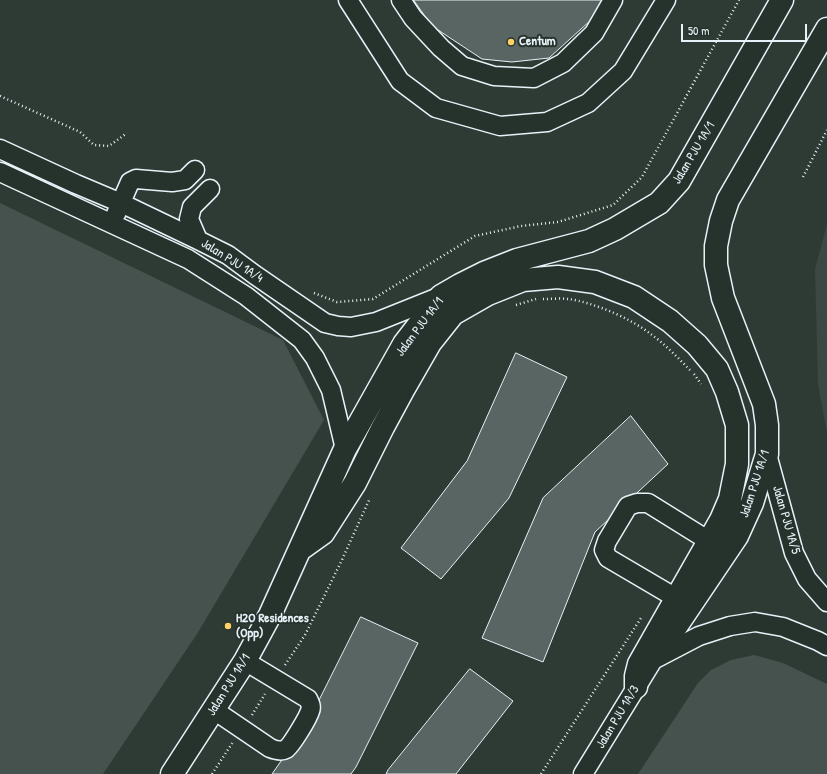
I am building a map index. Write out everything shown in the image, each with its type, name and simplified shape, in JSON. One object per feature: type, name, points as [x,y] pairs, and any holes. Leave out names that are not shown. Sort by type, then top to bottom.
[{"type":"main road","name":"Jalan PJU 1A/1","points":[[172,774],[245,661],[270,615],[345,449],[404,344],[441,296],[484,273],[517,260],[589,241],[615,229],[659,203],[679,181],[782,0]]},
{"type":"main road","name":"Jalan PJU 1A/1","points":[[653,660],[737,536],[752,503],[768,454],[768,425],[764,404],[723,298],[716,265],[716,246],[721,221],[728,200],[827,30]]},
{"type":"main road","points":[[299,550],[323,533],[355,483],[400,396],[430,343],[453,314],[488,294],[523,280],[558,277],[595,282],[634,297],[670,321],[697,345],[717,369],[727,392],[737,425],[737,464],[730,499],[721,520],[639,664],[636,676],[636,687]]},
{"type":"street","points":[[348,0],[400,81],[436,108],[500,126],[547,122],[588,103],[623,71],[666,0]]},
{"type":"street","points":[[401,0],[413,18],[441,48],[462,66],[494,76],[534,78],[563,63],[594,33],[613,0]]},
{"type":"street","name":"Jalan PJU 1A/4","points":[[0,149],[120,203],[228,255],[325,322],[338,326],[351,327],[376,322],[441,296]]},
{"type":"street","points":[[112,224],[130,182],[136,180],[172,182],[185,180],[195,170]]},
{"type":"street","name":"Jalan PJU 1A/4","points":[[0,172],[188,259],[246,296],[302,340],[315,358],[331,390],[345,449]]},
{"type":"street","points":[[198,240],[189,219],[192,207],[210,189]]},
{"type":"street","points":[[246,296],[255,275]]},
{"type":"street","name":"Jalan PJU 1A/5","points":[[768,454],[794,553],[807,579],[827,602]]},
{"type":"street","points":[[676,598],[608,558],[604,550],[606,541],[628,506],[637,503],[648,503],[709,541]]},
{"type":"street","points":[[653,660],[699,636],[730,626],[755,622],[783,627],[827,646]]},
{"type":"street","name":"Jalan PJU 1A/3","points":[[583,774],[653,660]]},
{"type":"street","points":[[214,710],[270,748],[278,751],[285,750],[293,742],[311,710],[308,699],[245,661]]},
{"type":"path","points":[[312,293],[337,302],[373,299],[475,236],[522,226],[558,222],[613,205],[642,177],[739,0]]},
{"type":"path","points":[[0,96],[80,132],[94,145],[109,146],[127,133]]},
{"type":"path","points":[[803,177],[827,130]]},
{"type":"path","points":[[515,306],[537,299],[568,299],[597,306],[625,318],[651,334],[673,352],[691,370],[702,386]]},
{"type":"path","points":[[212,774],[305,634],[372,495]]},
{"type":"path","points":[[541,774],[643,615]]},
{"type":"shaded area","points":[[0,203],[283,340],[324,420],[197,634],[103,774],[0,774]]},
{"type":"shaded area","points":[[827,224],[827,433],[818,385],[815,269]]},
{"type":"shaded area","points":[[754,655],[783,663],[827,684],[827,774],[638,774],[698,683],[711,670],[731,660]]},
{"type":"building","name":"Centum","points":[[414,0],[602,0],[591,20],[549,58],[512,62],[482,59],[432,26]]},
{"type":"building","points":[[516,353],[567,377],[509,498],[441,579],[401,548],[467,461]]},
{"type":"building","points":[[631,416],[668,464],[595,532],[543,662],[482,638],[543,498]]},
{"type":"building","points":[[361,617],[418,643],[356,767],[351,774],[272,774],[307,724]]},
{"type":"building","points":[[470,669],[513,701],[456,774],[386,774],[388,770]]},
{"type":"place","name":"Centum","points":[[511,42]]},
{"type":"place","name":"H2O Residences (Opp)","points":[[228,626]]}]
